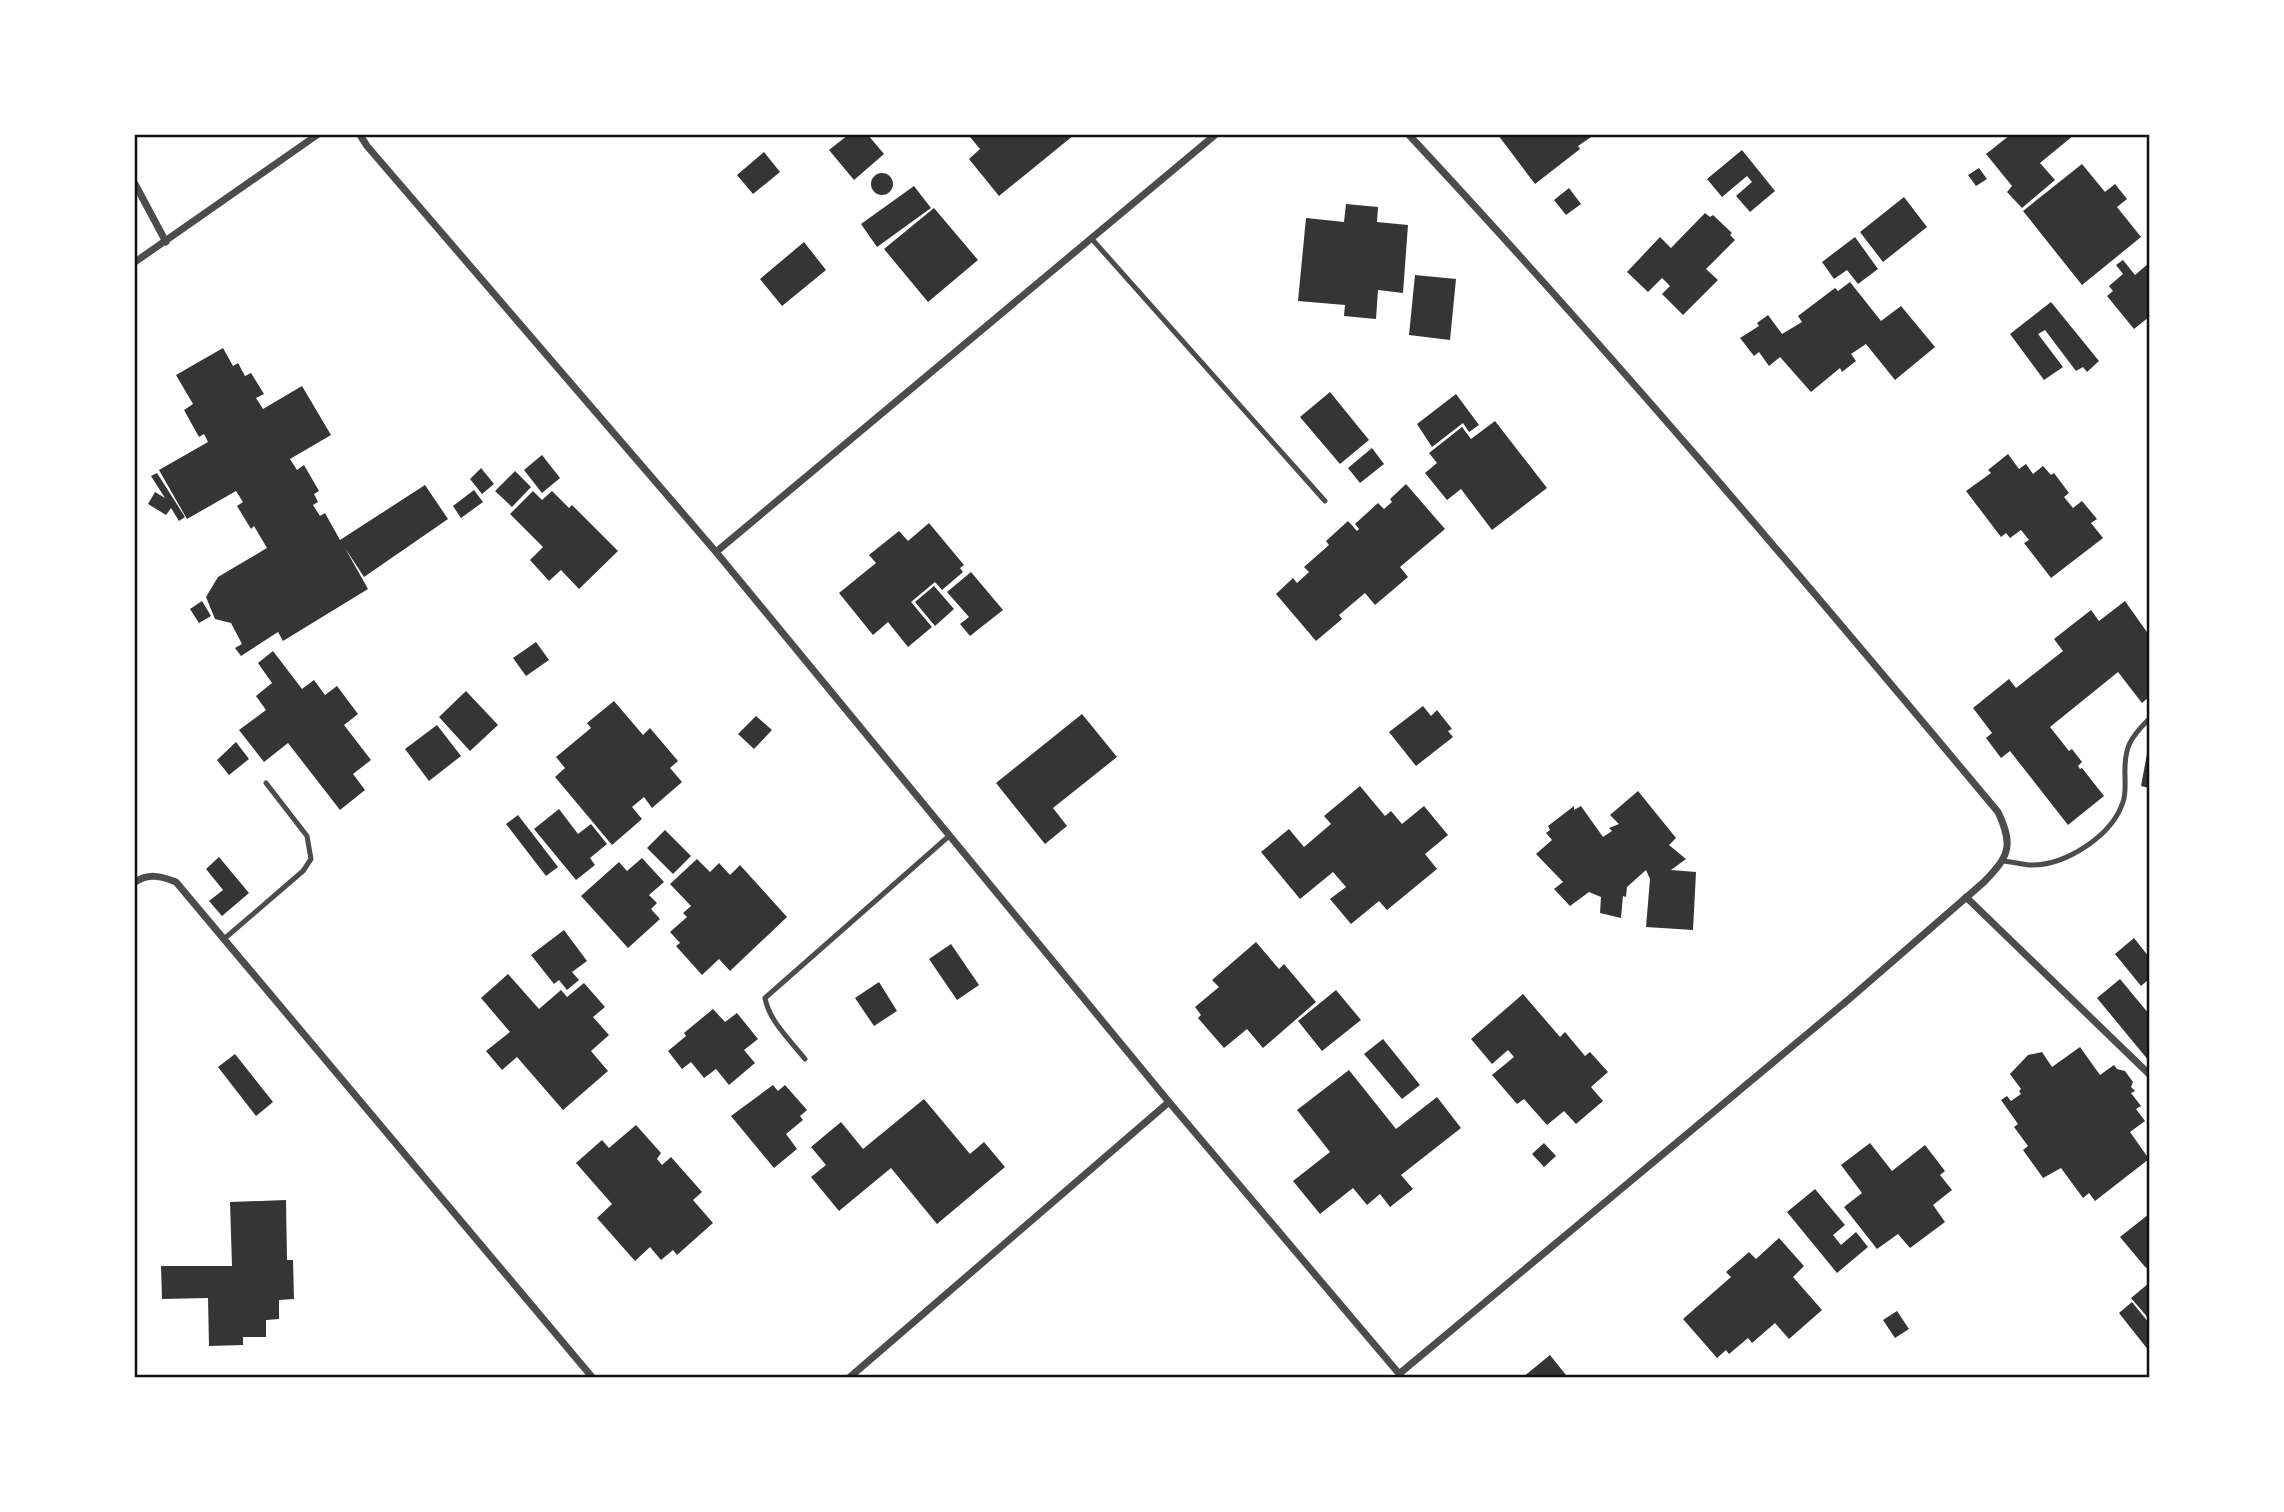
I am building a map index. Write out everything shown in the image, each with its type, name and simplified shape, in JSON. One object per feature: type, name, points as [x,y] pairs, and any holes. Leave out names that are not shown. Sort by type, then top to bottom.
[{"type":"street","points":[[135,262],[317,135]]},
{"type":"street","points":[[360,135],[716,552],[1168,1102],[1401,1375],[1966,898],[2003,861],[2009,839],[1998,812],[1780,552],[1521,255],[1409,135]]},
{"type":"street","points":[[716,552],[1215,135]]},
{"type":"street","points":[[135,184],[166,242]]},
{"type":"street","points":[[135,882],[157,875],[176,882],[592,1377]]},
{"type":"street","points":[[1966,898],[2149,1074]]},
{"type":"street","points":[[850,1377],[1168,1102]]},
{"type":"lane","points":[[1091,238],[1325,501]]},
{"type":"lane","points":[[2003,861],[2032,865],[2056,860],[2082,849],[2099,836],[2114,820],[2123,803],[2128,748],[2132,736],[2149,719]]},
{"type":"lane","points":[[224,939],[303,871],[311,859],[307,836],[266,783]]},
{"type":"lane","points":[[805,1059],[767,1009],[765,998],[949,836]]},
{"type":"building","points":[[848,135],[868,135],[884,154],[854,180],[829,150]]},
{"type":"building","points":[[1074,135],[999,196],[969,159],[980,149],[970,137]]},
{"type":"building","points":[[1498,135],[1594,135],[1535,184]]},
{"type":"building","points":[[2010,135],[2074,135],[2040,163],[2055,180],[2022,208],[2007,192],[2012,186],[1986,154]]},
{"type":"building","points":[[1742,150],[1775,191],[1750,212],[1736,196],[1752,182],[1747,176],[1722,197],[1707,179]]},
{"type":"building","points":[[764,152],[780,172],[753,194],[737,175]]},
{"type":"building","points":[[2082,164],[2105,192],[2115,184],[2127,199],[2117,207],[2141,237],[2082,285],[2023,211]]},
{"type":"building","points":[[1979,168],[1987,179],[1976,186],[1968,175]]},
{"type":"building","points":[[878,173],[886,173],[893,180],[893,188],[886,195],[878,195],[871,188],[871,180]]},
{"type":"building","points":[[914,186],[931,208],[877,247],[861,224]]},
{"type":"building","points":[[1569,188],[1581,204],[1566,215],[1554,200]]},
{"type":"building","points":[[1904,197],[1927,227],[1883,262],[1860,232]]},
{"type":"building","points":[[1346,204],[1378,207],[1377,222],[1408,225],[1403,293],[1378,290],[1376,319],[1344,316],[1345,305],[1298,301],[1306,218],[1344,222]]},
{"type":"building","points":[[934,208],[978,260],[928,302],[884,249]]},
{"type":"building","points":[[1705,213],[1710,217],[1713,215],[1732,233],[1730,235],[1735,240],[1706,269],[1718,280],[1683,315],[1662,294],[1670,286],[1662,278],[1648,292],[1627,272],[1660,237],[1671,248]]},
{"type":"building","points":[[1855,237],[1878,269],[1858,284],[1847,270],[1834,279],[1822,262]]},
{"type":"building","points":[[804,242],[826,270],[782,306],[760,279]]},
{"type":"building","points":[[2123,260],[2135,275],[2149,263],[2149,317],[2134,329],[2107,296],[2113,291],[2109,286],[2123,274],[2116,265]]},
{"type":"building","points":[[1415,275],[1456,279],[1450,340],[1409,335]]},
{"type":"building","points":[[1850,282],[1881,321],[1901,306],[1935,347],[1895,380],[1866,344],[1851,354],[1856,361],[1842,372],[1840,368],[1811,392],[1780,357],[1769,366],[1759,352],[1754,356],[1740,338],[1759,326],[1757,323],[1768,315],[1782,334],[1802,322],[1798,316],[1835,288],[1838,291]]},
{"type":"building","points":[[2051,302],[2099,361],[2087,372],[2083,367],[2076,371],[2045,330],[2038,334],[2063,367],[2044,380],[2010,334]]},
{"type":"building","points":[[223,348],[233,366],[238,363],[245,376],[251,373],[264,394],[256,398],[263,409],[302,386],[331,435],[290,459],[297,470],[304,465],[319,491],[314,494],[318,502],[313,505],[320,516],[325,513],[340,540],[425,485],[448,519],[364,577],[345,548],[368,589],[283,641],[278,632],[241,656],[235,648],[242,644],[231,623],[215,619],[206,597],[218,577],[267,548],[254,526],[251,529],[237,506],[243,502],[236,491],[187,519],[159,470],[208,442],[204,434],[199,437],[184,410],[193,404],[176,375]]},
{"type":"building","points":[[1330,392],[1369,440],[1340,464],[1300,417]]},
{"type":"building","points":[[1456,394],[1479,425],[1469,432],[1463,423],[1432,447],[1417,424]]},
{"type":"building","points":[[1495,421],[1547,488],[1492,530],[1461,489],[1447,500],[1425,473],[1437,463],[1429,453],[1462,427],[1471,439]]},
{"type":"building","points":[[1372,448],[1384,464],[1360,483],[1348,468]]},
{"type":"building","points":[[2008,454],[2019,469],[2026,464],[2033,474],[2043,466],[2051,475],[2054,473],[2069,493],[2064,497],[2073,508],[2082,501],[2097,519],[2091,523],[2103,538],[2051,578],[2024,543],[2029,540],[2021,530],[2010,538],[2006,533],[2001,537],[1966,491],[1991,473],[1988,470]]},
{"type":"building","points":[[542,455],[560,478],[542,493],[524,470]]},
{"type":"building","points":[[481,468],[494,484],[482,494],[470,479]]},
{"type":"building","points":[[515,471],[531,487],[512,507],[495,491]]},
{"type":"building","points":[[157,473],[185,517],[179,521],[171,508],[166,515],[148,504],[155,492],[165,498],[151,476]]},
{"type":"building","points":[[1406,484],[1445,529],[1400,567],[1408,577],[1375,605],[1365,593],[1339,615],[1342,619],[1316,641],[1276,594],[1293,578],[1297,583],[1309,572],[1304,567],[1329,545],[1326,541],[1348,521],[1357,531],[1359,529],[1355,524],[1378,503],[1384,509],[1392,502],[1390,499]]},
{"type":"building","points":[[474,490],[483,502],[461,518],[453,506]]},
{"type":"building","points":[[533,491],[542,500],[552,491],[569,508],[572,505],[618,551],[579,589],[561,570],[549,581],[530,560],[543,547],[510,514]]},
{"type":"building","points":[[929,523],[964,565],[960,568],[963,572],[942,590],[935,582],[911,602],[932,627],[908,647],[888,622],[873,635],[839,593],[876,563],[869,555],[899,531],[908,541]]},
{"type":"building","points":[[971,572],[1003,610],[970,636],[960,624],[969,617],[947,592]]},
{"type":"building","points":[[934,586],[954,609],[935,626],[915,602]]},
{"type":"building","points":[[202,601],[211,616],[199,623],[190,609]]},
{"type":"building","points":[[2125,601],[2149,635],[2149,697],[2142,703],[2118,672],[2050,727],[2069,751],[2072,749],[2082,762],[2078,766],[2080,769],[2082,768],[2104,796],[2068,825],[2010,751],[2001,758],[1986,738],[1992,733],[1973,708],[2009,679],[2016,688],[2063,651],[2054,639],[2091,610],[2099,621]]},
{"type":"building","points":[[536,642],[549,660],[526,676],[513,658]]},
{"type":"building","points":[[273,651],[302,689],[314,680],[325,695],[337,686],[358,714],[344,725],[371,760],[353,774],[365,790],[340,810],[288,743],[264,762],[239,730],[266,710],[256,696],[272,683],[258,663]]},
{"type":"building","points":[[466,691],[498,725],[470,751],[439,717]]},
{"type":"building","points":[[614,701],[643,735],[650,728],[678,761],[670,768],[682,782],[652,808],[644,797],[632,807],[642,819],[612,845],[555,777],[565,768],[556,757],[591,728],[587,723]]},
{"type":"building","points":[[1423,706],[1431,716],[1437,710],[1452,729],[1448,731],[1453,737],[1416,766],[1389,732]]},
{"type":"building","points":[[1082,714],[1117,757],[1053,808],[1067,826],[1045,844],[996,783]]},
{"type":"building","points":[[756,716],[772,730],[754,749],[738,734]]},
{"type":"building","points":[[437,725],[461,756],[429,781],[405,749]]},
{"type":"building","points":[[236,742],[249,759],[229,775],[217,760]]},
{"type":"building","points":[[2149,748],[2149,788],[2141,786]]},
{"type":"building","points":[[1360,786],[1385,816],[1391,811],[1402,824],[1424,806],[1448,835],[1425,854],[1437,869],[1387,910],[1379,901],[1351,924],[1330,899],[1346,887],[1333,872],[1300,899],[1261,852],[1289,829],[1304,847],[1331,824],[1324,816]]},
{"type":"building","points":[[1638,791],[1676,838],[1669,845],[1686,859],[1671,870],[1696,872],[1693,930],[1646,927],[1650,879],[1646,870],[1627,887],[1626,897],[1623,896],[1621,918],[1600,913],[1601,897],[1589,892],[1570,906],[1554,889],[1563,882],[1536,854],[1552,840],[1546,833],[1550,830],[1548,826],[1574,806],[1574,810],[1581,806],[1603,837],[1612,831],[1609,828],[1619,824],[1610,815]]},
{"type":"building","points":[[559,809],[578,834],[591,824],[607,844],[590,858],[595,865],[576,880],[534,829]]},
{"type":"building","points":[[518,815],[558,867],[546,876],[506,824]]},
{"type":"building","points":[[665,830],[691,856],[673,874],[647,848]]},
{"type":"building","points":[[219,857],[249,893],[222,916],[209,901],[223,890],[206,869]]},
{"type":"building","points":[[642,858],[664,882],[649,895],[657,903],[651,909],[660,919],[628,948],[581,896],[619,862],[627,871]]},
{"type":"building","points":[[697,859],[710,872],[719,863],[730,875],[740,865],[787,917],[730,971],[719,959],[702,975],[676,946],[680,943],[670,932],[687,917],[683,913],[691,906],[670,884]]},
{"type":"building","points":[[564,930],[587,961],[572,972],[579,980],[567,990],[559,980],[554,984],[531,955]]},
{"type":"building","points":[[2134,938],[2149,957],[2149,979],[2141,986],[2115,954]]},
{"type":"building","points":[[1256,942],[1279,969],[1284,964],[1316,1002],[1263,1048],[1247,1029],[1224,1048],[1198,1018],[1201,1015],[1195,1007],[1219,987],[1212,980]]},
{"type":"building","points":[[951,944],[979,985],[957,1000],[929,959]]},
{"type":"building","points":[[508,974],[539,1009],[561,990],[567,997],[584,983],[605,1007],[593,1017],[609,1035],[591,1051],[608,1071],[563,1110],[517,1057],[502,1070],[486,1051],[510,1032],[481,998]]},
{"type":"building","points":[[2120,979],[2149,1014],[2149,1061],[2097,998]]},
{"type":"building","points":[[879,982],[897,1011],[874,1026],[855,998]]},
{"type":"building","points":[[1336,990],[1361,1020],[1322,1051],[1298,1021]]},
{"type":"building","points":[[1523,994],[1560,1037],[1565,1032],[1585,1056],[1590,1052],[1608,1072],[1591,1087],[1603,1101],[1576,1124],[1564,1111],[1547,1125],[1524,1099],[1517,1104],[1492,1075],[1514,1057],[1508,1050],[1492,1064],[1471,1039]]},
{"type":"building","points":[[713,1009],[725,1022],[737,1013],[758,1039],[744,1050],[755,1063],[729,1085],[716,1069],[704,1078],[691,1062],[682,1069],[668,1051],[686,1036],[684,1033]]},
{"type":"building","points":[[1383,1039],[1420,1085],[1402,1099],[1364,1054]]},
{"type":"building","points":[[2080,1047],[2100,1075],[2114,1065],[2125,1071],[2133,1082],[2131,1087],[2135,1091],[2131,1093],[2141,1106],[2136,1109],[2145,1121],[2130,1132],[2149,1159],[2095,1201],[2089,1193],[2083,1198],[2061,1168],[2043,1178],[2023,1150],[2028,1146],[2014,1127],[2018,1124],[2001,1100],[2007,1096],[2011,1101],[2021,1094],[2021,1089],[2010,1074],[2028,1055],[2042,1052],[2052,1067]]},
{"type":"building","points":[[235,1054],[273,1102],[256,1116],[218,1067]]},
{"type":"building","points":[[1349,1070],[1396,1129],[1437,1097],[1461,1128],[1401,1175],[1413,1189],[1390,1207],[1380,1194],[1367,1205],[1353,1188],[1320,1214],[1293,1181],[1330,1152],[1297,1110]]},
{"type":"building","points":[[773,1085],[778,1091],[785,1085],[807,1110],[800,1116],[803,1120],[786,1134],[797,1149],[774,1168],[731,1116]]},
{"type":"building","points":[[924,1099],[970,1154],[984,1142],[1005,1167],[937,1224],[891,1168],[839,1211],[811,1177],[826,1165],[811,1147],[841,1122],[863,1149]]},
{"type":"building","points":[[636,1125],[661,1153],[657,1159],[662,1165],[671,1157],[702,1192],[693,1200],[713,1223],[677,1255],[673,1250],[661,1260],[650,1247],[635,1261],[597,1218],[612,1204],[576,1163],[602,1140],[609,1148]]},
{"type":"building","points":[[1544,1143],[1556,1156],[1544,1167],[1532,1154]]},
{"type":"building","points":[[1870,1143],[1892,1171],[1925,1145],[1945,1171],[1940,1175],[1952,1190],[1933,1205],[1945,1222],[1910,1248],[1898,1234],[1877,1249],[1844,1207],[1862,1193],[1841,1165]]},
{"type":"building","points":[[1815,1189],[1845,1225],[1833,1235],[1841,1245],[1856,1232],[1868,1247],[1837,1273],[1787,1212]]},
{"type":"building","points":[[286,1200],[287,1260],[293,1260],[294,1299],[279,1300],[279,1319],[266,1320],[266,1337],[243,1337],[243,1345],[209,1346],[208,1298],[162,1299],[161,1266],[232,1266],[230,1202]]},
{"type":"building","points":[[2149,1214],[2149,1266],[2146,1268],[2120,1237]]},
{"type":"building","points":[[1779,1238],[1804,1266],[1793,1277],[1822,1310],[1789,1339],[1775,1323],[1752,1343],[1748,1338],[1729,1354],[1726,1350],[1717,1358],[1683,1319],[1731,1277],[1726,1272],[1749,1252],[1756,1259]]},
{"type":"building","points":[[2149,1283],[2149,1319],[2131,1298]]},
{"type":"building","points":[[2132,1302],[2149,1323],[2149,1351],[2119,1313]]},
{"type":"building","points":[[1897,1311],[1909,1329],[1895,1338],[1883,1320]]},
{"type":"building","points":[[1550,1355],[1566,1375],[1523,1377]]}]
